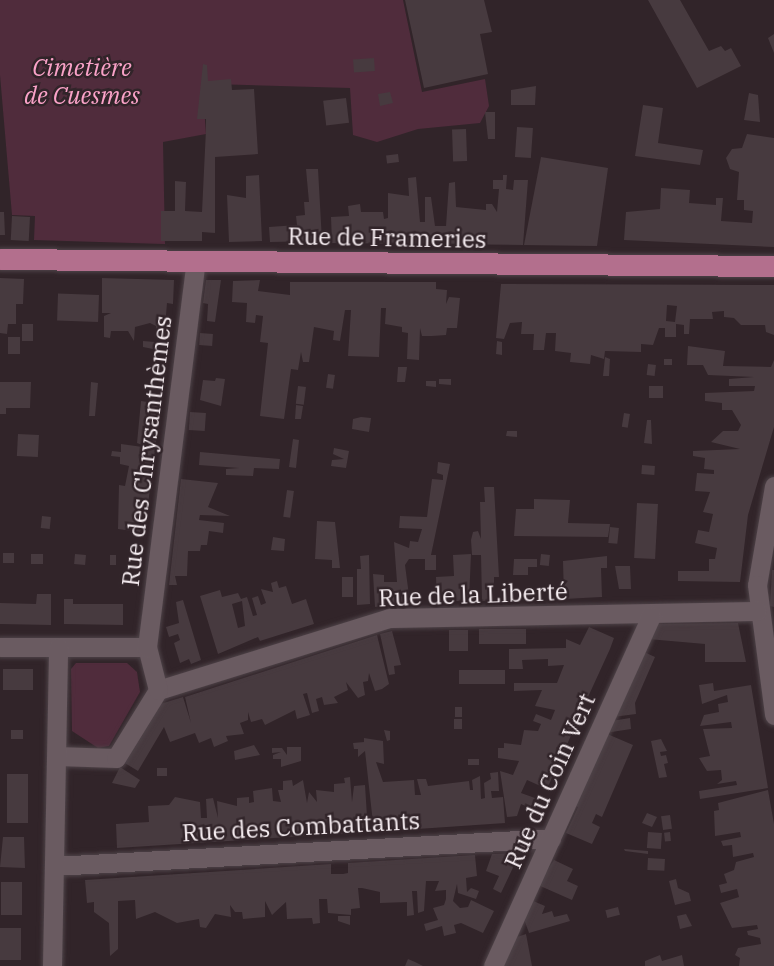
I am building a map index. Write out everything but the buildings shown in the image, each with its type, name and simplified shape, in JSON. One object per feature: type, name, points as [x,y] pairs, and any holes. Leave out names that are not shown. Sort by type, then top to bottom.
[{"type":"main road","name":"Rue de Frameries","points":[[0,259],[774,266]]},
{"type":"street","name":"Rue des Chrysanthèmes","points":[[159,690],[147,647],[196,261]]},
{"type":"street","points":[[774,486],[759,557],[757,611],[774,715]]},
{"type":"street","name":"Rue de la Liberté","points":[[159,690],[389,618],[650,616],[757,611]]},
{"type":"street","name":"Rue du Coin Vert","points":[[494,966],[650,616]]},
{"type":"street","points":[[0,647],[147,647]]},
{"type":"street","points":[[52,966],[58,647]]},
{"type":"street","points":[[57,756],[116,758],[159,690]]},
{"type":"street","name":"Rue des Combattants","points":[[54,866],[551,838]]},
{"type":"green space","name":"Cimetière de Cuesmes","points":[[0,0],[403,0],[422,92],[485,79],[489,106],[480,123],[418,129],[377,142],[353,135],[350,88],[212,84],[203,93],[206,134],[163,142],[165,244],[34,240],[35,216],[12,215],[0,75]]},
{"type":"green space","points":[[76,663],[127,663],[137,672],[140,692],[109,746],[98,748],[72,731],[71,669]]}]
